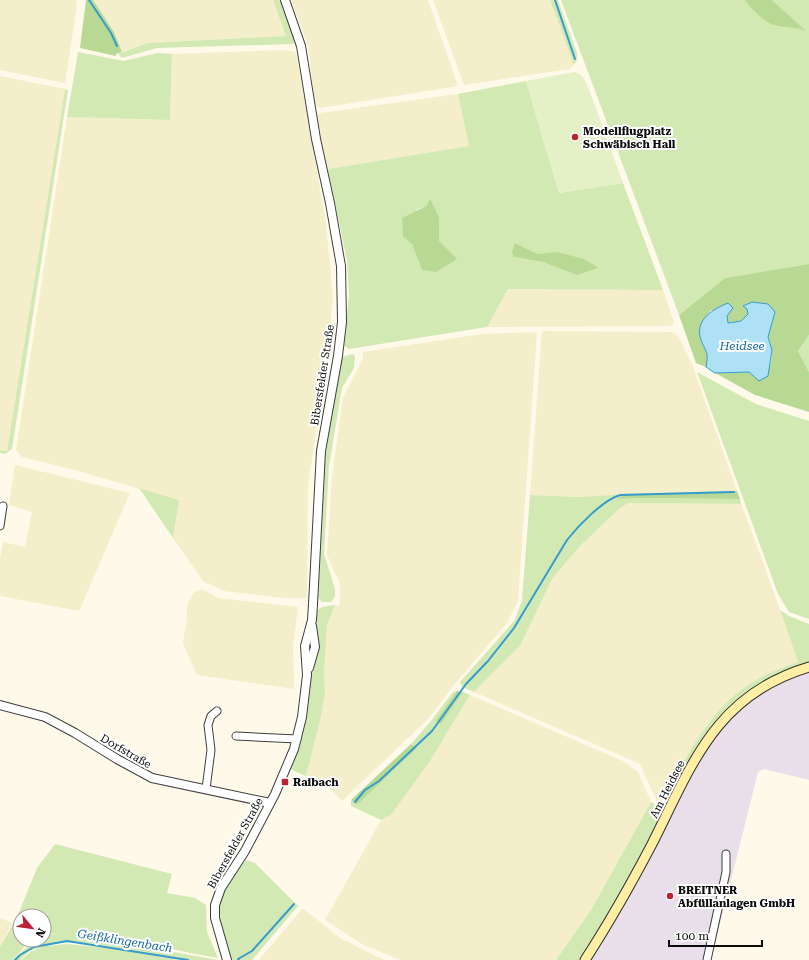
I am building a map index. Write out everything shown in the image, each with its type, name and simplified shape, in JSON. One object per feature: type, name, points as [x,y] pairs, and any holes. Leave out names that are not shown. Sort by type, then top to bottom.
[{"type":"main road","name":"Am Heidsee","points":[[585,960],[608,924],[637,873],[690,768],[718,725],[736,706],[753,693],[785,675],[809,667]]},
{"type":"street","name":"Bibersfelder Straße","points":[[227,960],[215,918],[215,904],[221,888],[245,852],[289,764],[302,717],[306,675],[315,647],[312,620],[321,451],[338,356],[342,322],[341,266],[338,243],[311,112],[301,46],[285,0]]},
{"type":"street","points":[[0,526],[3,506]]},
{"type":"street","name":"Dorfstraße","points":[[0,705],[51,720],[144,775],[170,783],[270,803]]},
{"type":"street","points":[[206,789],[211,750],[208,725],[211,716],[217,711]]},
{"type":"street","points":[[236,736],[297,739]]},
{"type":"street","points":[[707,960],[726,872],[726,854]]},
{"type":"shaded area","points":[[0,0],[76,0],[77,6],[65,83],[0,70]]},
{"type":"shaded area","points":[[93,0],[273,0],[286,36],[147,43],[122,52],[114,32]]},
{"type":"shaded area","points":[[291,0],[428,0],[458,86],[320,108],[315,105],[308,45]]},
{"type":"shaded area","points":[[433,0],[550,0],[574,65],[570,69],[464,85]]},
{"type":"shaded area","points":[[283,50],[296,52],[326,223],[333,297],[325,375],[308,485],[307,598],[284,598],[224,591],[203,581],[173,538],[178,500],[78,471],[22,457],[16,450],[67,117],[170,120],[172,54]]},
{"type":"shaded area","points":[[0,76],[65,89],[7,451],[0,450]]},
{"type":"shaded area","points":[[458,94],[469,146],[328,169],[315,117],[320,113]]},
{"type":"shaded area","points":[[508,289],[663,290],[674,323],[671,326],[487,327]]},
{"type":"shaded area","points":[[542,331],[672,332],[679,337],[693,367],[737,491],[625,494],[580,497],[530,495]]},
{"type":"shaded area","points":[[537,332],[518,601],[507,623],[453,686],[429,718],[342,801],[329,787],[306,776],[321,717],[325,693],[324,673],[327,625],[335,605],[339,606],[340,599],[340,584],[327,555],[332,477],[343,397],[363,359],[363,352],[482,334]]},
{"type":"shaded area","points":[[15,465],[130,493],[79,611],[0,596],[0,559],[3,542],[25,547],[32,512],[9,505]]},
{"type":"shaded area","points":[[628,503],[741,504],[798,662],[758,679],[733,697],[708,723],[688,755],[660,808],[640,764],[474,692],[520,646],[552,579],[579,547],[619,509]]},
{"type":"shaded area","points":[[202,589],[218,598],[298,607],[293,646],[294,689],[197,675],[183,643],[187,618],[187,606],[193,593]]},
{"type":"shaded area","points":[[809,672],[809,780],[764,769],[758,772],[711,960],[589,960],[711,742],[727,721],[747,703],[773,686]]},
{"type":"shaded area","points":[[470,695],[623,761],[638,772],[651,802],[591,910],[556,960],[400,960],[362,944],[325,920],[381,820],[391,815],[430,761]]},
{"type":"shaded area","points":[[302,909],[340,938],[384,960],[259,960]]},
{"type":"shaded area","points":[[0,918],[12,923],[0,947]]},
{"type":"green space","points":[[86,0],[93,0],[114,32],[122,52],[116,54],[116,56],[80,48]]},
{"type":"green space","points":[[273,0],[281,0],[293,30],[294,44],[157,48],[122,58],[118,54],[147,43],[286,36]]},
{"type":"green space","points":[[550,0],[558,0],[577,53],[577,60],[574,65]]},
{"type":"green space","points":[[561,0],[745,0],[768,22],[779,27],[804,30],[772,0],[809,0],[809,264],[725,278],[679,315]]},
{"type":"green space","points":[[745,0],[772,0],[806,31],[777,26],[769,23],[755,12]]},
{"type":"green space","points":[[78,52],[124,61],[157,53],[172,54],[170,120],[67,117]]},
{"type":"green space","name":"Modellflugplatz Schwäbisch Hall","points":[[574,72],[584,79],[587,85],[623,183],[559,193],[526,81]]},
{"type":"green space","points":[[526,81],[559,193],[623,183],[663,290],[508,289],[487,327],[349,349],[344,346],[349,294],[347,261],[328,169],[469,146],[458,94]],"holes":[[[429,200],[439,217],[439,241],[422,270],[412,244],[416,210],[426,206]],[[515,243],[538,254],[584,259],[599,268],[577,275],[543,262],[514,257]]]},
{"type":"green space","points":[[65,89],[68,90],[12,449],[5,454],[0,453],[0,450],[7,451]]},
{"type":"green space","points":[[430,199],[439,217],[439,241],[457,259],[436,272],[422,270],[412,244],[403,236],[402,218],[426,206]]},
{"type":"green space","points":[[515,243],[538,254],[557,252],[584,259],[599,268],[577,275],[543,262],[514,257],[512,252]]},
{"type":"green space","points":[[809,264],[809,335],[798,351],[809,372],[809,412],[755,395],[715,373],[749,372],[771,364],[772,350],[768,337],[775,312],[744,306],[747,309],[748,314],[741,321],[728,323],[727,316],[711,310],[702,322],[700,338],[708,354],[706,367],[696,363],[679,315],[725,278]]},
{"type":"green space","points":[[809,335],[809,372],[798,351]]},
{"type":"green space","points":[[352,354],[355,356],[354,368],[342,388],[329,466],[324,554],[335,589],[335,597],[331,602],[322,602],[317,597],[321,483],[340,358]]},
{"type":"green space","points":[[697,372],[756,404],[809,421],[809,619],[789,612],[778,594]]},
{"type":"green space","points":[[139,488],[179,500],[173,538]]},
{"type":"green space","points":[[737,491],[740,499],[617,499],[625,494]]},
{"type":"green space","points":[[625,494],[617,499],[740,499],[741,504],[628,503],[619,509],[579,547],[552,579],[520,646],[474,692],[462,687],[460,682],[515,620],[522,600],[530,495],[580,497]]},
{"type":"green space","points":[[335,605],[327,625],[324,673],[325,693],[321,717],[306,776],[290,769],[311,671],[316,635],[316,611],[322,607]]},
{"type":"green space","points":[[780,610],[789,616],[809,624],[809,663],[776,675],[746,693],[721,717],[699,744],[628,879],[580,960],[556,960],[591,910],[651,802],[660,807],[689,753],[712,719],[741,690],[763,676],[798,662]]},
{"type":"green space","points":[[457,691],[437,721],[441,724],[463,692],[470,695],[430,761],[391,815],[381,820],[351,806],[351,800],[357,805],[417,748],[411,744],[453,692]]},
{"type":"green space","points":[[457,691],[463,692],[441,724],[436,721]]},
{"type":"green space","points":[[411,744],[417,748],[357,805],[351,800]]},
{"type":"green space","points":[[55,844],[172,874],[167,893],[195,898],[206,905],[207,932],[218,958],[131,941],[87,935],[52,934],[52,908],[21,908],[37,868]]},
{"type":"green space","points":[[246,860],[255,863],[298,906],[252,960],[232,960],[219,922],[220,905],[230,880]]},
{"type":"green space","points":[[12,926],[12,948],[23,948],[13,960],[0,960],[0,947]]},
{"type":"green space","points":[[69,933],[218,960],[181,960],[166,958],[177,960],[21,960],[30,952],[39,948],[52,948],[52,945],[67,944],[118,949],[157,956],[96,944],[61,943],[52,945],[52,934]]},
{"type":"green space","points":[[26,948],[38,948],[29,951],[20,960],[14,960]]},
{"type":"water","name":"Heidsee","points":[[752,302],[768,304],[775,312],[768,337],[772,350],[768,376],[759,381],[749,372],[715,373],[706,367],[707,355],[700,333],[700,327],[703,321],[706,316],[716,308],[728,303],[733,308],[727,316],[728,323],[741,321],[748,314],[747,309],[743,306]]},
{"type":"waterway","points":[[89,0],[111,33],[117,46]]},
{"type":"waterway","points":[[555,0],[575,59]]},
{"type":"waterway","points":[[355,802],[365,790],[379,781],[432,731],[466,684],[488,661],[514,628],[567,540],[584,521],[606,502],[620,495],[734,492]]},
{"type":"waterway","name":"Geißklingenbach","points":[[239,960],[238,959],[252,951],[294,904]]},
{"type":"waterway","name":"Geißklingenbach","points":[[15,960],[20,955],[34,947],[67,941],[188,960]]},
{"type":"place","name":"Modellflugplatz Schwäbisch Hall","points":[[575,137]]},
{"type":"place","name":"Raibach","points":[[285,782]]},
{"type":"place","name":"BREITNER Abfüllanlagen GmbH","points":[[670,896]]}]
